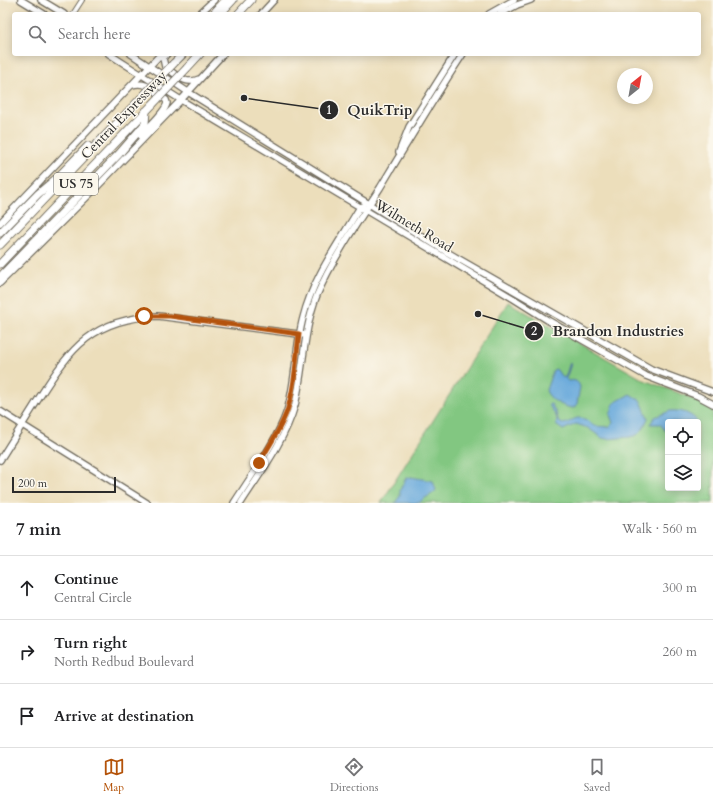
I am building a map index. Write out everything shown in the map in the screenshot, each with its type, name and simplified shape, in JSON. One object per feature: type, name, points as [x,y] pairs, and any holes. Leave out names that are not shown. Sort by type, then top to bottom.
[{"type":"highway","points":[[215,12],[226,0]]},
{"type":"highway","points":[[222,12],[233,0]]},
{"type":"highway","points":[[240,12],[251,0]]},
{"type":"highway","points":[[173,64],[178,56]]},
{"type":"highway","name":"Central Expressway","points":[[0,245],[181,56]]},
{"type":"highway","name":"Central Expressway","points":[[0,264],[198,56]]},
{"type":"highway","points":[[0,277],[119,154],[144,124],[146,111]]},
{"type":"highway","points":[[0,232],[93,140],[116,123]]},
{"type":"main road","points":[[20,0],[41,12]]},
{"type":"main road","points":[[41,0],[61,12]]},
{"type":"main road","points":[[201,12],[214,0]]},
{"type":"main road","points":[[263,12],[274,0]]},
{"type":"main road","points":[[493,12],[514,0]]},
{"type":"main road","points":[[504,12],[527,1]]},
{"type":"main road","name":"Wilmeth Road","points":[[112,56],[180,100],[500,290],[549,321],[646,376],[698,396],[713,404]]},
{"type":"main road","name":"Wilmeth Road","points":[[134,56],[188,92],[445,251],[503,285],[651,369],[713,392]]},
{"type":"main road","points":[[0,222],[159,56]]},
{"type":"main road","points":[[165,56],[163,58],[164,67],[188,82],[193,82],[201,78]]},
{"type":"main road","points":[[0,283],[35,247],[70,215],[221,56]]},
{"type":"main road","points":[[398,158],[409,127],[454,56]]},
{"type":"main road","points":[[288,417],[299,334],[309,298],[318,277],[363,209],[369,204],[462,56]]},
{"type":"main road","points":[[131,85],[140,83],[146,84],[166,100],[167,103],[164,110],[146,129],[132,150]]},
{"type":"main road","points":[[203,113],[214,117],[239,132],[244,130],[246,127]]},
{"type":"main road","points":[[296,168],[301,161]]},
{"type":"main road","points":[[241,503],[276,433],[288,417],[296,399],[306,335],[313,308],[321,286],[363,209]]},
{"type":"main road","points":[[500,290],[503,285]]},
{"type":"main road","points":[[0,460],[22,424],[71,352],[91,335],[114,324],[137,317],[158,316],[306,335]]},
{"type":"main road","points":[[0,411],[147,503]]},
{"type":"main road","points":[[234,503],[249,485]]},
{"type":"street","points":[[74,12],[82,0]]},
{"type":"green space","points":[[508,302],[644,380],[684,395],[713,409],[713,503],[381,503]]},
{"type":"water","points":[[570,362],[571,364],[566,379],[568,381],[577,382],[580,387],[577,404],[574,408],[570,408],[553,400],[546,390],[553,370],[556,369],[564,378]]},
{"type":"water","points":[[630,394],[641,401],[648,418],[643,429],[637,435],[630,437],[602,438],[588,428],[576,424],[563,430],[556,425],[557,418],[549,405],[550,403],[556,412],[558,421],[561,423],[564,424],[577,418],[582,418],[594,426],[609,427],[613,423],[610,415],[614,403]]},
{"type":"water","points":[[670,411],[678,411],[686,413],[695,419],[665,419],[665,430],[660,424],[650,424],[655,417]]},
{"type":"water","points":[[411,477],[433,481],[436,490],[419,503],[395,503],[400,496],[400,490],[406,478]]},
{"type":"place","name":"QuikTrip","points":[[244,98]]},
{"type":"place","name":"Brandon Industries","points":[[478,314]]},
{"type":"route","points":[[144,316],[170,316],[210,323],[299,334],[291,394],[287,412],[259,463]]}]
